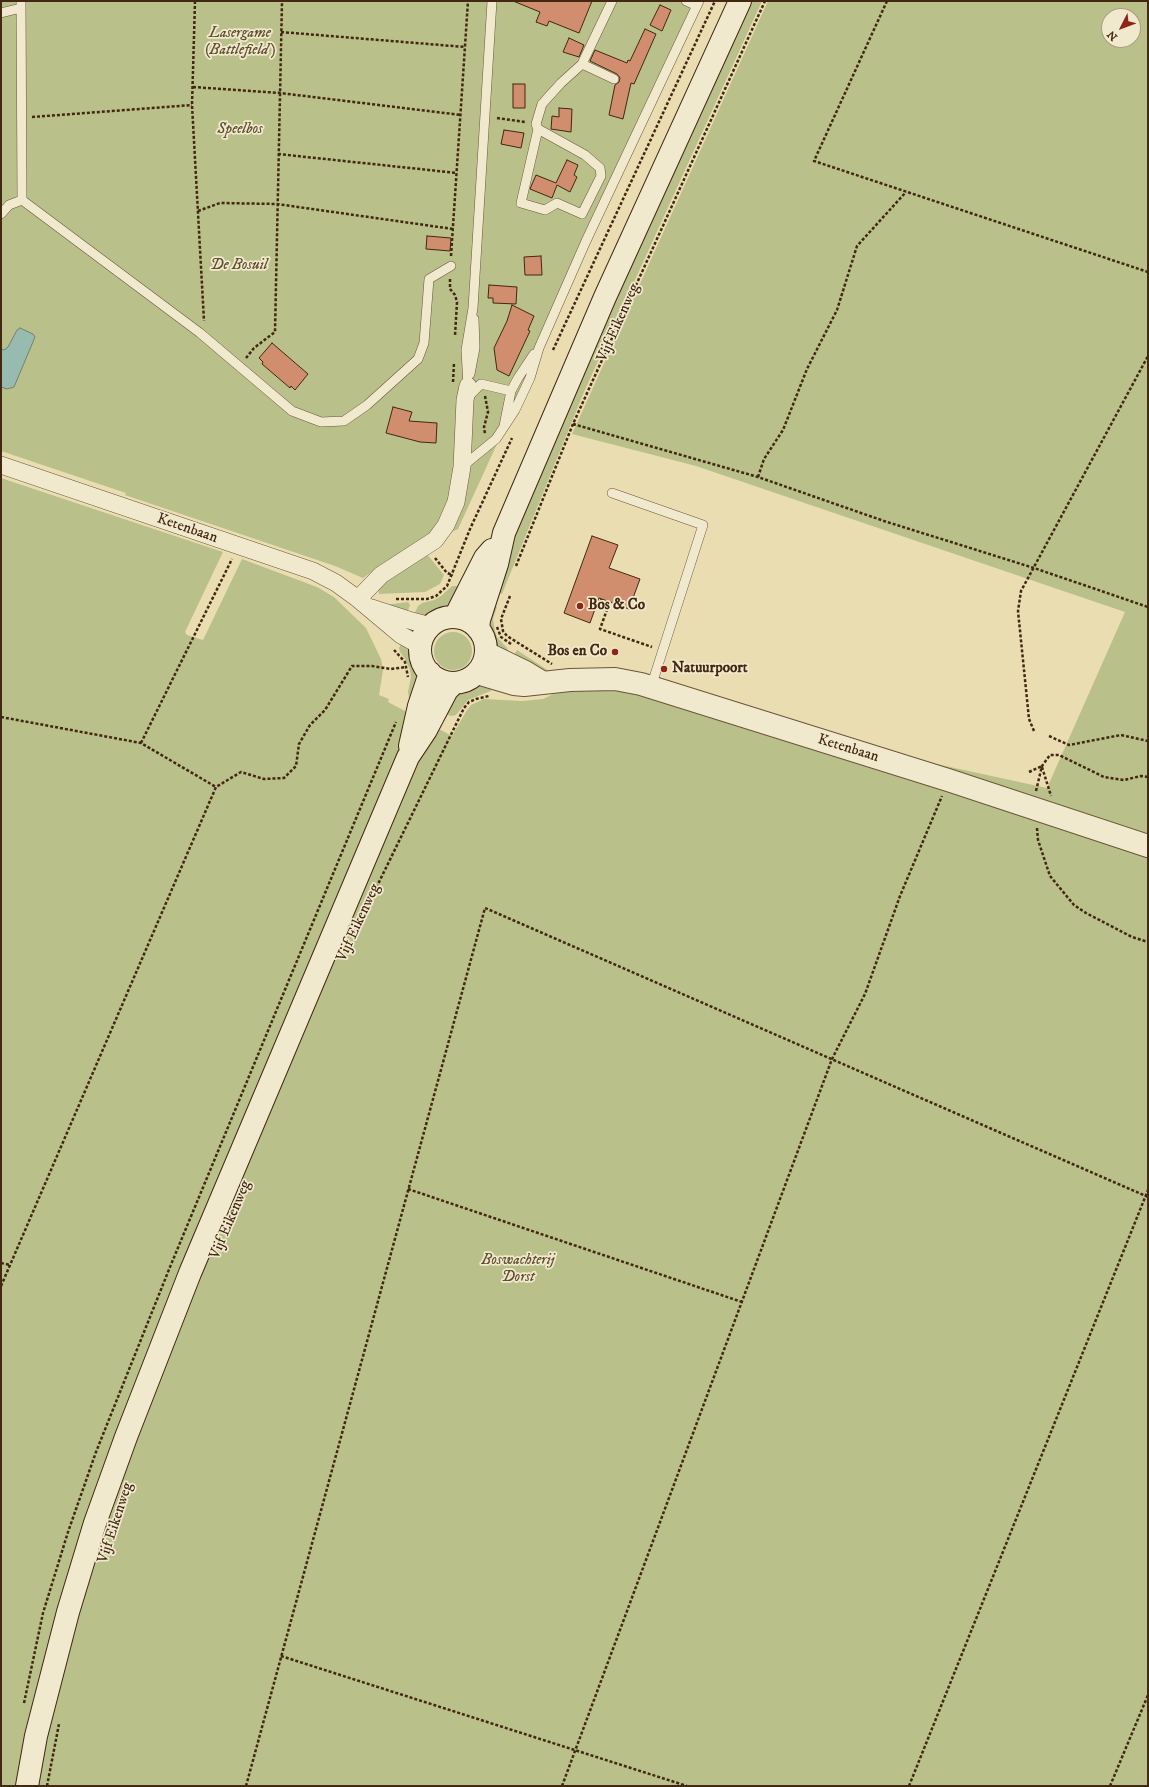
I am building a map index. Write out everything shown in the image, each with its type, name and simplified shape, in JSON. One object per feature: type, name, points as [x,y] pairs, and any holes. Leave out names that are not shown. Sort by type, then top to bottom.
[{"type":"main road","name":"Vijf Eikenweg","points":[[488,627],[478,620],[497,564],[504,533],[605,297],[740,1]]},
{"type":"main road","name":"Vijf Eikenweg","points":[[455,617],[485,558],[504,533]]},
{"type":"main road","points":[[455,617],[488,627],[486,653],[481,668],[477,673],[466,680],[454,683],[441,681],[430,673],[422,661],[421,646],[422,638],[431,626],[443,619],[455,617]]},
{"type":"main road","points":[[486,653],[525,672],[543,683]]},
{"type":"main road","name":"Vijf Eikenweg","points":[[408,757],[418,706],[430,673]]},
{"type":"main road","name":"Ketenbaan","points":[[477,673],[514,684],[570,680],[615,679],[651,687],[948,780],[1148,846]]},
{"type":"main road","name":"Vijf Eikenweg","points":[[27,1786],[36,1736],[68,1612],[95,1523],[126,1437],[190,1273],[408,757],[426,730],[447,690],[454,683]]},
{"type":"street","points":[[362,602],[381,575],[435,540],[446,525],[456,502],[462,467],[471,390]]},
{"type":"street","name":"Ketenbaan","points":[[1,465],[313,571],[336,583],[362,602],[401,636],[421,646]]},
{"type":"street","name":"Ketenbaan","points":[[362,602],[408,620],[431,626]]},
{"type":"lane","points":[[492,1],[473,308],[476,333],[471,390],[511,391]]},
{"type":"lane","points":[[537,126],[585,155],[600,168],[601,176],[582,214],[557,203],[545,210],[521,203],[537,126],[542,104],[561,83],[582,64],[612,1]]},
{"type":"lane","points":[[462,467],[491,443],[515,410],[524,391],[539,348],[586,241],[698,3],[686,1]]},
{"type":"lane","points":[[1,13],[21,4],[22,200]]},
{"type":"lane","points":[[582,64],[614,79]]},
{"type":"lane","points":[[1,214],[9,205],[22,200]]},
{"type":"lane","points":[[22,200],[205,337],[292,411],[321,422],[344,421],[367,405],[418,359],[424,344],[430,279],[451,266]]},
{"type":"lane","points":[[503,428],[505,413],[511,391],[520,374],[539,348]]},
{"type":"lane","points":[[612,493],[703,525],[651,687]]},
{"type":"path","points":[[195,1],[192,105],[202,306],[205,337]]},
{"type":"path","points":[[239,366],[254,348],[275,332],[282,1]]},
{"type":"path","points":[[451,266],[468,1]]},
{"type":"path","points":[[552,350],[715,1]]},
{"type":"path","name":"Vijf Eikenweg","points":[[516,568],[573,424],[765,1]]},
{"type":"path","points":[[888,1],[814,160],[1148,272]]},
{"type":"path","points":[[281,32],[465,47]]},
{"type":"path","points":[[193,87],[280,93],[461,114]]},
{"type":"path","points":[[22,117],[192,105]]},
{"type":"path","points":[[484,116],[537,126]]},
{"type":"path","points":[[278,154],[457,173]]},
{"type":"path","points":[[758,477],[764,459],[783,430],[807,369],[837,310],[856,246],[906,192]]},
{"type":"path","points":[[198,212],[220,203],[278,204],[453,228]]},
{"type":"path","points":[[1034,731],[1029,719],[1018,611],[1021,591],[1148,356]]},
{"type":"path","points":[[471,390],[485,395],[488,412],[484,432],[491,443]]},
{"type":"path","points":[[573,424],[758,477],[884,521],[1034,568],[1148,607]]},
{"type":"path","points":[[418,600],[436,596],[446,586],[470,529],[514,434]]},
{"type":"path","points":[[141,743],[239,546]]},
{"type":"path","points":[[510,596],[501,619],[503,631],[507,636],[558,668]]},
{"type":"path","points":[[600,600],[609,604],[600,629],[662,651]]},
{"type":"path","points":[[488,627],[498,632],[501,637],[514,645]]},
{"type":"path","points":[[395,651],[407,667],[408,681]]},
{"type":"path","points":[[1,1286],[216,787],[242,772],[264,779],[284,778],[296,766],[299,744],[310,725],[324,710],[352,666],[372,666],[391,669],[407,667]]},
{"type":"path","name":"Vijf Eikenweg","points":[[361,919],[464,708],[476,699],[493,695]]},
{"type":"path","points":[[1,717],[141,743],[216,787]]},
{"type":"path","points":[[1049,736],[1069,745],[1121,735],[1148,741]]},
{"type":"path","points":[[1046,812],[1036,792],[1042,766],[1050,755],[1059,755],[1104,777],[1124,780],[1141,776],[1148,777]]},
{"type":"path","points":[[1030,772],[1042,766]]},
{"type":"path","points":[[1042,766],[1046,812],[1038,840],[1050,876],[1074,905],[1086,913],[1125,933],[1148,942]]},
{"type":"path","points":[[562,1786],[832,1059],[865,994],[900,896],[948,780]]},
{"type":"path","points":[[246,1786],[485,908],[1147,1196]]},
{"type":"path","points":[[408,1189],[742,1302]]},
{"type":"path","points":[[909,1786],[1147,1196],[1148,1190]]},
{"type":"path","points":[[1,1264],[10,1265]]},
{"type":"path","points":[[281,1656],[687,1786]]},
{"type":"path","points":[[1110,1786],[1148,1694]]},
{"type":"path","points":[[47,1786],[60,1722]]},
{"type":"green space","points":[[1,1],[700,1],[458,529],[384,563],[363,578],[335,566],[125,495],[126,493],[1,451]]},
{"type":"green space","points":[[748,1],[762,1],[584,392],[502,594],[494,591],[519,518]]},
{"type":"green space","name":"Boswachterij Dorst","points":[[768,1],[1148,1],[1148,1786],[1,1786],[1,478],[223,552],[185,632],[187,635],[203,640],[242,559],[317,587],[334,597],[366,628],[381,659],[383,670],[379,695],[389,699],[388,702],[452,736],[471,705],[484,699],[522,701],[543,699],[564,689],[618,686],[807,736],[1047,788],[1125,612],[696,466],[572,434]]},
{"type":"green space","points":[[426,553],[444,575],[440,584],[425,592],[379,594],[378,588],[383,581]]},
{"type":"green space","points":[[452,586],[457,586],[464,590],[450,608],[429,616],[414,615],[418,606],[441,596]]},
{"type":"green space","points":[[408,602],[410,605],[407,613],[385,605]]},
{"type":"green space","points":[[493,603],[497,607],[493,619],[495,631],[497,637],[508,649],[504,657],[493,645],[487,626]]},
{"type":"green space","points":[[449,632],[457,632],[467,637],[471,644],[471,658],[467,665],[457,670],[449,670],[439,665],[437,662],[434,655],[434,647],[439,637],[442,635]]},
{"type":"green space","points":[[402,642],[410,652],[418,674],[413,700],[409,698],[408,692],[411,677],[410,670],[399,648]]},
{"type":"green space","points":[[517,650],[552,673],[532,671],[511,661]]},
{"type":"green space","points":[[479,685],[493,685],[491,691],[468,700],[456,715],[451,716],[441,712],[455,693]]},
{"type":"water","points":[[20,328],[33,334],[35,337],[14,387],[7,389],[1,387],[1,349],[4,350],[8,347],[17,330]]},
{"type":"building","points":[[513,1],[592,1],[579,33],[549,21],[547,26],[536,22],[540,12]]},
{"type":"building","points":[[660,5],[671,10],[662,31],[650,25]]},
{"type":"building","points":[[645,29],[656,34],[634,84],[631,83],[623,119],[609,115],[615,85],[619,82],[620,78],[617,74],[590,61],[595,50],[627,63],[628,60],[630,61]]},
{"type":"building","points":[[569,38],[584,45],[579,57],[563,52]]},
{"type":"building","points":[[513,84],[525,84],[525,108],[513,108]]},
{"type":"building","points":[[559,108],[572,109],[571,132],[551,129],[552,116],[559,117]]},
{"type":"building","points":[[504,130],[524,133],[521,148],[501,144]]},
{"type":"building","points":[[567,160],[578,165],[574,175],[577,177],[570,192],[557,185],[552,198],[530,189],[536,175],[556,183]]},
{"type":"building","points":[[427,236],[451,238],[450,251],[426,249]]},
{"type":"building","points":[[541,256],[542,275],[525,275],[524,257]]},
{"type":"building","points":[[489,285],[517,287],[516,304],[493,303],[493,298],[488,298]]},
{"type":"building","points":[[512,305],[534,316],[528,330],[530,331],[509,376],[497,370],[494,348],[507,321]]},
{"type":"building","points":[[272,343],[308,374],[295,390],[291,386],[290,388],[262,364],[263,362],[259,358]]},
{"type":"building","points":[[393,407],[412,412],[409,421],[437,423],[436,443],[420,442],[386,433]]},
{"type":"building","points":[[592,536],[618,545],[609,568],[640,579],[629,609],[599,598],[590,623],[564,613]]},
{"type":"place","name":"Bos & Co","points":[[580,606]]},
{"type":"place","name":"Bos en Co","points":[[615,652]]},
{"type":"place","name":"Natuurpoort","points":[[664,669]]},
{"type":"park label","name":"Lasergame (Battlefield)","points":[[240,42]]},
{"type":"park label","name":"Speelbos","points":[[240,130]]},
{"type":"park label","name":"De Bosuil","points":[[239,266]]}]
